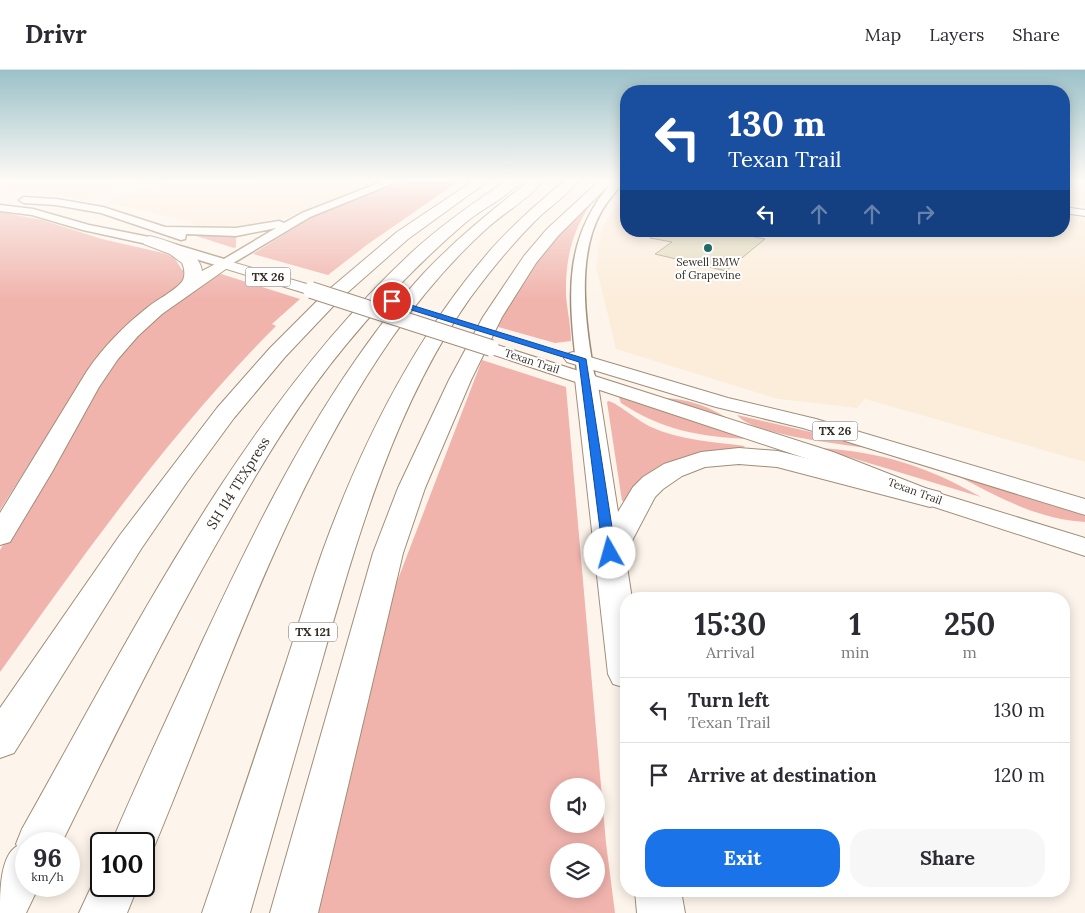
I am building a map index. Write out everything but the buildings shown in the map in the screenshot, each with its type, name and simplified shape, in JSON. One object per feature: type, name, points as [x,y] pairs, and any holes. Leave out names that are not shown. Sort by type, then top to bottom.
[{"type":"highway","points":[[0,741],[150,514],[207,438],[269,364],[311,318],[392,244],[424,220]]},
{"type":"highway","name":"SH 114 TEXpress","points":[[44,832],[162,610],[222,507],[270,431],[313,373],[385,288],[448,230],[461,220]]},
{"type":"highway","points":[[138,832],[275,517],[317,440],[386,331],[446,260],[488,220]]},
{"type":"highway","name":"TX 121","points":[[226,913],[344,534],[378,448],[421,358],[456,303],[506,241],[527,220]]},
{"type":"highway","points":[[294,913],[346,706],[401,513],[488,322],[526,263],[563,220]]},
{"type":"highway","points":[[156,235],[192,264],[194,276],[190,285]]},
{"type":"highway","points":[[0,535],[62,433],[84,392],[103,364],[134,328],[229,256]]},
{"type":"highway","points":[[585,370],[620,629]]},
{"type":"highway","points":[[610,553],[643,493],[653,483],[672,470],[701,460],[739,456],[778,458],[930,498]]},
{"type":"highway","points":[[1,913],[15,886]]},
{"type":"highway","points":[[103,913],[110,897]]},
{"type":"highway","points":[[659,897],[661,913]]},
{"type":"main road","name":"Texan Trail","points":[[62,220],[87,228],[156,235],[206,244]]},
{"type":"main road","name":"Texan Trail","points":[[128,220],[156,235],[229,256],[585,370],[825,457],[930,498],[1085,547]]},
{"type":"main road","points":[[156,235],[237,232],[288,220]]},
{"type":"main road","name":"TX 26","points":[[229,256],[296,220]]},
{"type":"main road","points":[[585,370],[577,283],[581,244],[590,220]]},
{"type":"main road","name":"Texan Trail","points":[[585,370],[809,424],[1085,507]]},
{"type":"shaded area","points":[[0,220],[43,220],[102,239],[174,257],[182,270],[186,270],[186,279],[54,425],[0,510]]},
{"type":"shaded area","points":[[179,220],[270,220],[233,227],[199,226]]},
{"type":"shaded area","points":[[307,220],[402,220],[328,275],[253,254]]},
{"type":"shaded area","points":[[572,220],[581,220],[571,246],[567,270],[566,295],[571,341],[555,343],[498,327],[516,290],[543,252]]},
{"type":"shaded area","points":[[607,220],[620,220],[620,237],[1070,237],[1070,220],[1085,220],[1085,462],[865,399],[857,408],[778,399],[616,349],[596,266],[602,227]]},
{"type":"shaded area","points":[[193,235],[236,235],[236,247],[234,248]]},
{"type":"shaded area","points":[[218,273],[300,299],[272,324],[276,326],[201,407],[165,450],[97,537],[0,672],[0,550],[101,379],[132,339],[155,318]]},
{"type":"shaded area","points":[[482,360],[566,387],[600,778],[550,778],[550,833],[605,832],[615,913],[310,913],[390,600]]},
{"type":"shaded area","points":[[619,397],[749,439],[698,434],[667,426],[651,420],[621,403]]},
{"type":"shaded area","points":[[661,398],[671,398],[699,404],[734,422]]},
{"type":"shaded area","points":[[609,401],[651,427],[674,435],[745,446],[742,448],[695,454],[678,460],[625,501],[622,501],[607,402]]},
{"type":"shaded area","points":[[737,415],[815,433],[867,448],[798,438],[778,433],[746,422]]},
{"type":"shaded area","points":[[819,448],[863,453],[903,462],[941,477],[981,497]]},
{"type":"shaded area","points":[[958,476],[1085,516],[1085,522],[1051,517],[1035,512]]},
{"type":"place","name":"Sewell BMW of Grapevine","points":[[708,248]]},
{"type":"route","points":[[392,301],[583,361],[610,553]]}]
